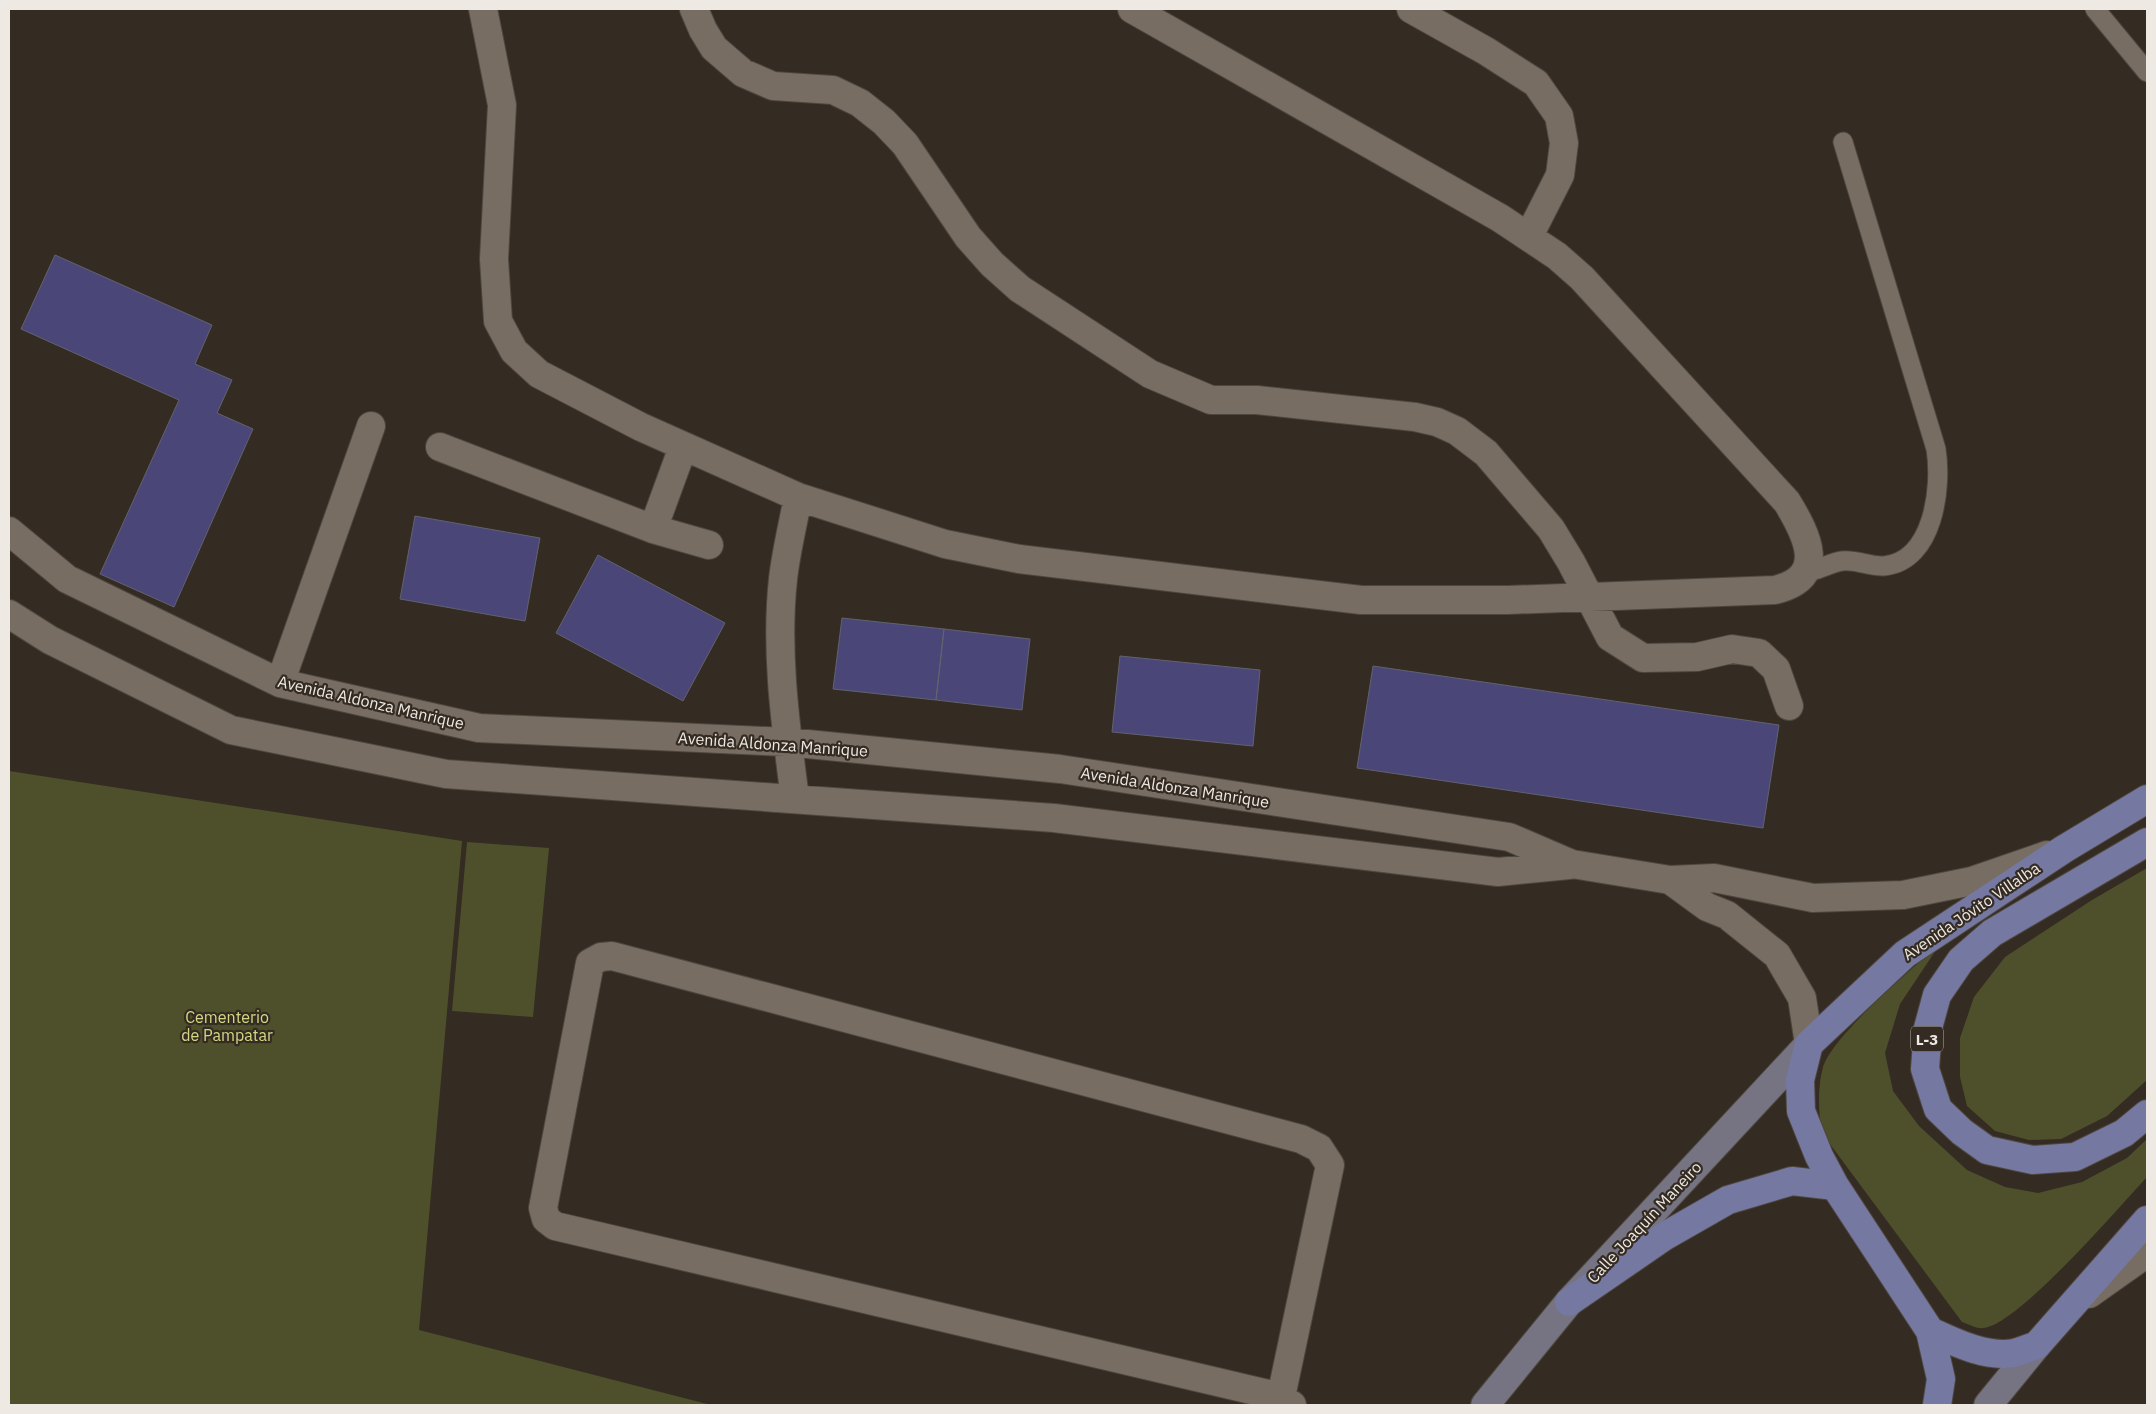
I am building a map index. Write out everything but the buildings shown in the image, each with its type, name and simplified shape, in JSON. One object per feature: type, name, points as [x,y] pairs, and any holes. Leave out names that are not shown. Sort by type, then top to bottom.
[{"type":"main road","name":"Avenida Jóvito Villalba","points":[[1809,1044],[1905,954],[2064,849],[2147,799]]},
{"type":"main road","name":"L-3","points":[[2147,842],[1992,933],[1961,960],[1937,995],[1928,1028],[1925,1069],[1938,1109],[1962,1132],[1987,1150],[2033,1160],[2076,1157],[2124,1133],[2147,1114]]},
{"type":"main road","points":[[1809,1044],[1800,1080],[1801,1111],[1819,1156],[1835,1186],[1930,1331],[1941,1379],[1937,1405]]},
{"type":"main road","points":[[1569,1302],[1666,1236],[1728,1200],[1792,1181],[1835,1186]]},
{"type":"main road","points":[[1930,1331],[1964,1346],[1988,1352],[2012,1353],[2037,1345],[2147,1220]]},
{"type":"street","points":[[483,9],[502,105],[494,259],[498,321],[505,336],[524,363],[539,374],[641,427],[798,497],[945,544],[1028,560],[1361,600],[1508,600],[1588,595],[1775,590],[1798,581],[1805,572],[1809,547],[1803,528],[1787,502],[1594,290],[1557,256],[1529,236],[1132,9]]},
{"type":"street","points":[[694,9],[703,30],[714,48],[743,73],[773,86],[833,90],[860,103],[884,122],[905,144],[968,237],[992,264],[1020,289],[1150,374],[1212,400],[1257,400],[1415,417],[1437,422],[1465,436],[1486,454],[1551,529],[1610,637],[1643,658],[1697,657],[1732,649],[1759,652],[1776,669],[1790,706]]},
{"type":"street","points":[[1411,9],[1486,51],[1536,83],[1558,116],[1564,143],[1560,175],[1529,236]]},
{"type":"street","points":[[280,683],[371,426]]},
{"type":"street","points":[[653,529],[683,446]]},
{"type":"street","points":[[440,447],[653,529],[708,545]]},
{"type":"street","points":[[795,800],[788,742],[781,644],[782,579],[798,497]]},
{"type":"street","name":"Avenida Aldonza Manrique","points":[[12,539],[67,579],[280,683],[479,728],[788,742],[1060,769],[1509,837],[1572,864],[1670,880],[1714,878],[1813,898],[1903,895],[1972,881],[2064,849]]},
{"type":"street","name":"Avenida Aldonza Manrique","points":[[9,614],[50,640],[231,730],[446,774],[1054,818],[1498,872],[1572,864]]},
{"type":"street","name":"Avenida Aldonza Manrique","points":[[1670,880],[1707,907],[1728,915],[1778,955],[1802,998],[1809,1044]]},
{"type":"street","points":[[612,956],[1301,1139],[1319,1148],[1330,1165],[1286,1401],[555,1226],[546,1219],[543,1208],[590,963],[601,957],[612,956]]},
{"type":"street","name":"Calle Joaquín Maneiro","points":[[1485,1405],[1569,1302],[1809,1044]]},
{"type":"street","points":[[2074,1305],[2147,1253]]},
{"type":"street","points":[[1988,1405],[2037,1345]]},
{"type":"lane","points":[[2095,9],[2147,72]]},
{"type":"lane","points":[[1805,572],[1817,571],[1842,561],[1884,566],[1900,560],[1915,550],[1926,532],[1938,492],[1940,470],[1936,449],[1843,142]]},
{"type":"green space","name":"Cementerio de Pampatar","points":[[9,771],[462,841],[419,1330],[711,1405],[9,1405]]},
{"type":"green space","points":[[467,842],[549,848],[533,1017],[452,1011]]},
{"type":"green space","points":[[2147,868],[2147,1080],[2107,1116],[2061,1139],[2029,1140],[1995,1131],[1967,1106],[1960,1077],[1960,1038],[1974,997],[2005,957],[2092,900]]},
{"type":"green space","points":[[1940,944],[1900,1004],[1885,1053],[1893,1091],[1919,1126],[1967,1170],[2005,1187],[2038,1193],[2082,1182],[2127,1158],[2147,1139],[2147,1177],[2068,1263],[2043,1287],[1999,1322],[1983,1328],[1962,1322],[1821,1132],[1819,1091],[1823,1067],[1830,1053],[1857,1020]]}]
